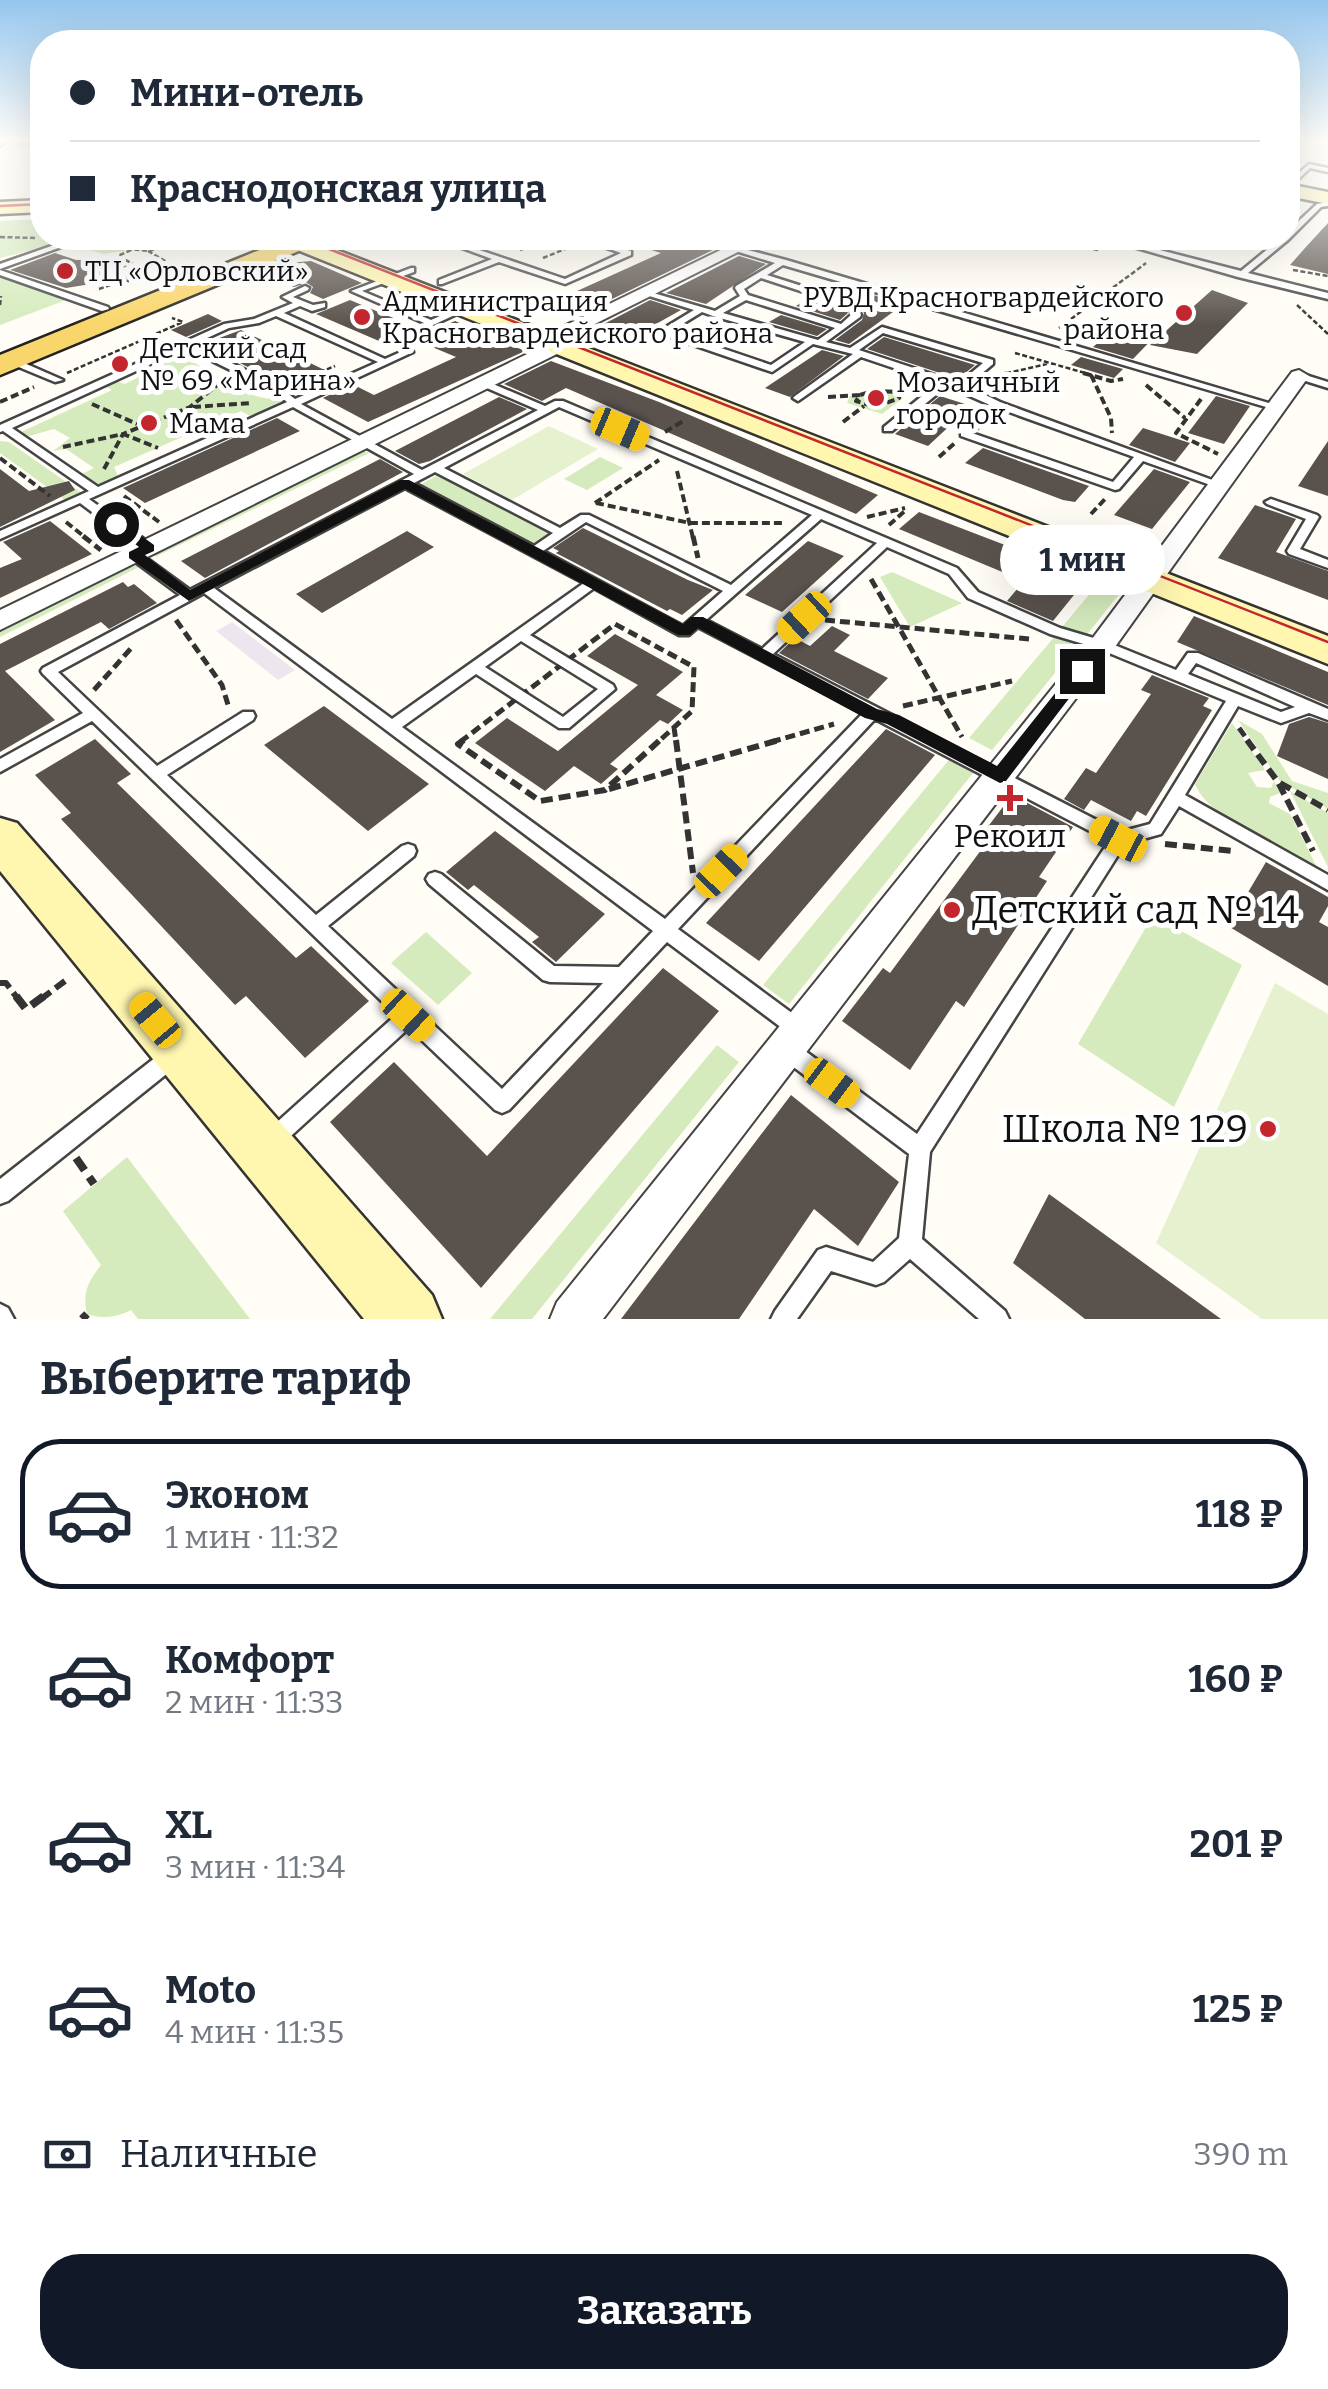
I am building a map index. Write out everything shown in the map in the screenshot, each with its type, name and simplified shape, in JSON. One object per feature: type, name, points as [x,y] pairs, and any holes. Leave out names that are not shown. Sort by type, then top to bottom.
[{"type":"main road","points":[[0,208],[30,204]]},
{"type":"main road","points":[[4,360],[105,309],[262,250]]},
{"type":"main road","points":[[4,360],[265,250]]},
{"type":"main road","points":[[329,250],[400,274],[1159,570],[1328,622]]},
{"type":"main road","points":[[353,250],[400,274],[442,282],[475,304]]},
{"type":"main road","points":[[1159,570],[1328,651]]},
{"type":"main road","points":[[0,837],[408,1319]]},
{"type":"street","points":[[0,621],[483,383],[646,292],[731,250]]},
{"type":"street","points":[[574,1319],[1102,645],[1299,376]]},
{"type":"lane","points":[[1300,224],[1324,203]]},
{"type":"lane","points":[[1300,217],[1328,219]]},
{"type":"lane","points":[[0,270],[50,250]]},
{"type":"lane","points":[[473,250],[565,282],[628,253],[619,250]]},
{"type":"lane","points":[[743,250],[1277,406]]},
{"type":"lane","points":[[1157,250],[1177,259],[1328,296]]},
{"type":"lane","points":[[1241,275],[1270,250]]},
{"type":"lane","points":[[442,282],[499,259]]},
{"type":"lane","points":[[783,260],[739,288],[745,297],[842,327]]},
{"type":"lane","points":[[0,270],[105,309]]},
{"type":"lane","points":[[400,274],[355,292],[431,323],[475,304]]},
{"type":"lane","points":[[700,310],[664,332],[772,369],[857,315],[852,305],[760,275]]},
{"type":"lane","points":[[812,290],[833,277]]},
{"type":"lane","points":[[305,288],[286,297],[312,308],[322,304]]},
{"type":"lane","points":[[646,292],[961,387],[996,404],[1220,485]]},
{"type":"lane","points":[[716,314],[745,297]]},
{"type":"lane","points":[[2,428],[227,326],[256,322],[302,304]]},
{"type":"lane","points":[[277,313],[385,362]]},
{"type":"lane","points":[[852,320],[990,362]]},
{"type":"lane","points":[[798,398],[882,330]]},
{"type":"lane","points":[[0,536],[94,490],[408,352],[401,339]]},
{"type":"lane","points":[[186,344],[422,474]]},
{"type":"lane","points":[[4,360],[56,379]]},
{"type":"lane","points":[[961,387],[990,362]]},
{"type":"lane","points":[[1299,376],[1328,384]]},
{"type":"lane","points":[[888,429],[945,382]]},
{"type":"lane","points":[[483,383],[546,410]]},
{"type":"lane","points":[[872,714],[502,1103],[48,671],[559,404],[816,518],[849,526],[953,570],[973,595],[1055,631],[1179,676],[1232,706],[1281,718],[1309,707]]},
{"type":"lane","points":[[996,404],[965,434],[1115,488],[1140,457]]},
{"type":"lane","points":[[2,428],[94,490]]},
{"type":"lane","points":[[438,469],[561,533]]},
{"type":"lane","points":[[405,483],[684,632],[816,518]]},
{"type":"lane","points":[[82,498],[189,596]]},
{"type":"lane","points":[[1271,502],[1313,517],[1293,551],[1328,564]]},
{"type":"lane","points":[[534,551],[585,517],[733,590]]},
{"type":"lane","points":[[763,656],[862,564],[880,540]]},
{"type":"lane","points":[[393,726],[594,584]]},
{"type":"lane","points":[[208,590],[666,930],[920,1149]]},
{"type":"lane","points":[[697,620],[1118,839]]},
{"type":"lane","points":[[476,667],[564,724],[608,689],[520,635]]},
{"type":"lane","points":[[1179,676],[1192,656],[1328,715]]},
{"type":"lane","points":[[783,1319],[826,1258],[876,1274],[910,1244],[920,1149],[1118,839],[1154,828],[1232,706]]},
{"type":"lane","points":[[0,766],[88,709]]},
{"type":"lane","points":[[156,774],[245,718]]},
{"type":"lane","points":[[1176,797],[1328,883]]},
{"type":"lane","points":[[315,926],[408,851]]},
{"type":"lane","points":[[436,879],[550,974],[622,975]]},
{"type":"lane","points":[[263,1148],[408,1015]]},
{"type":"lane","points":[[0,1193],[180,1051]]},
{"type":"lane","points":[[910,1244],[989,1316]]},
{"type":"path","points":[[132,282],[124,280],[135,266],[118,256],[131,250],[148,251],[172,265]]},
{"type":"path","points":[[499,259],[520,250]]},
{"type":"path","points":[[523,267],[559,250]]},
{"type":"path","points":[[783,260],[798,250]]},
{"type":"path","points":[[990,362],[1014,354],[1040,338],[1150,260],[1133,257]]},
{"type":"path","points":[[1273,282],[1328,334]]},
{"type":"path","points":[[0,296],[4,299],[0,305]]},
{"type":"path","points":[[0,402],[183,322],[170,317]]},
{"type":"path","points":[[1014,354],[1111,381],[1136,377],[1186,418]]},
{"type":"path","points":[[976,374],[1015,374],[1050,363]]},
{"type":"path","points":[[190,407],[236,370]]},
{"type":"path","points":[[1091,375],[1111,418],[1113,444]]},
{"type":"path","points":[[1176,433],[1210,387]]},
{"type":"path","points":[[843,422],[864,406],[899,398],[898,392],[860,395],[856,402],[864,406]]},
{"type":"path","points":[[84,394],[132,424],[140,424]]},
{"type":"path","points":[[39,452],[123,434],[190,407],[293,402]]},
{"type":"path","points":[[650,442],[690,417]]},
{"type":"path","points":[[123,434],[175,455]]},
{"type":"path","points":[[94,490],[123,434]]},
{"type":"path","points":[[585,517],[595,503],[672,452],[702,575]]},
{"type":"path","points":[[108,484],[162,524]]},
{"type":"path","points":[[595,503],[690,524],[816,518]]},
{"type":"path","points":[[849,526],[859,518],[908,507],[880,540]]},
{"type":"path","points":[[862,564],[962,737]]},
{"type":"path","points":[[88,709],[167,608],[222,684],[226,705],[245,718]]},
{"type":"path","points":[[804,618],[1046,641]]},
{"type":"path","points":[[520,696],[565,662]]},
{"type":"path","points":[[605,790],[872,714],[1012,681]]},
{"type":"path","points":[[1232,706],[1278,782],[1320,864]]},
{"type":"path","points":[[674,727],[696,897]]},
{"type":"path","points":[[1278,782],[1328,810]]},
{"type":"path","points":[[1118,839],[1281,856]]},
{"type":"path","points":[[0,983],[6,984],[26,1009],[65,981]]},
{"type":"shaded area","points":[[232,622],[295,670],[278,680],[216,631]]},
{"type":"green space","points":[[30,220],[32,250],[0,258],[0,221]]},
{"type":"green space","points":[[90,250],[125,251],[103,254]]},
{"type":"green space","points":[[0,276],[66,300],[0,325]]},
{"type":"green space","points":[[185,350],[190,352],[185,357],[230,385],[283,402],[252,417],[241,411],[114,467],[118,476],[98,485],[82,474],[94,468],[66,449],[53,451],[70,438],[54,429],[29,436],[21,432],[112,390],[105,386],[115,381],[125,384],[165,364],[160,360]]},
{"type":"green space","points":[[871,389],[893,389],[903,398],[882,414],[847,403],[850,396]]},
{"type":"green space","points":[[549,426],[598,449],[512,500],[463,474]]},
{"type":"green space","points":[[0,441],[9,442],[82,493],[65,500],[0,453]]},
{"type":"green space","points":[[360,450],[369,453],[155,557],[156,553]]},
{"type":"green space","points":[[600,457],[623,468],[587,490],[564,479]]},
{"type":"green space","points":[[438,475],[555,534],[535,547],[418,486]]},
{"type":"green space","points":[[141,566],[0,637],[0,628],[124,567]]},
{"type":"green space","points":[[892,572],[962,603],[910,627],[880,577]]},
{"type":"green space","points":[[1098,584],[1120,593],[1085,637],[1062,627]]},
{"type":"green space","points":[[1055,636],[1077,646],[992,750],[969,738]]},
{"type":"green space","points":[[1238,720],[1262,734],[1292,781],[1328,793],[1328,809],[1280,781]]},
{"type":"green space","points":[[1232,723],[1265,770],[1248,773],[1257,787],[1271,788],[1274,781],[1280,793],[1270,797],[1269,803],[1290,814],[1317,867],[1231,822],[1215,810],[1195,784]]},
{"type":"green space","points":[[953,755],[977,768],[789,1004],[763,985]]},
{"type":"green space","points":[[1290,791],[1328,813],[1328,867]]},
{"type":"green space","points":[[1153,915],[1242,965],[1174,1107],[1078,1044]]},
{"type":"green space","points":[[426,932],[472,973],[438,1005],[391,963]]},
{"type":"green space","name":"Школа № 129","points":[[1275,983],[1328,1014],[1328,1319],[1262,1319],[1156,1243]]},
{"type":"green space","points":[[717,1045],[739,1062],[532,1319],[490,1319]]},
{"type":"green space","points":[[127,1157],[250,1319],[138,1319],[131,1310],[109,1317],[87,1314],[87,1288],[101,1265],[63,1211]]},
{"type":"building","points":[[1328,223],[1328,274],[1290,265],[1305,248]]},
{"type":"building","points":[[651,250],[713,250],[575,317],[546,305],[661,253]]},
{"type":"building","name":"ТЦ «Орловский»","points":[[55,253],[76,260],[107,259],[127,266],[97,283],[66,288],[10,270]]},
{"type":"building","points":[[739,256],[766,264],[706,304],[666,293]]},
{"type":"building","points":[[311,261],[362,283],[323,299],[310,293],[313,287],[307,283],[294,287],[263,274],[288,263]]},
{"type":"building","points":[[832,283],[904,304],[849,344],[835,340],[862,320],[864,313],[856,299],[823,289]]},
{"type":"building","points":[[1212,290],[1248,303],[1197,354],[1150,345]]},
{"type":"building","points":[[809,298],[848,313],[840,320],[796,306]]},
{"type":"building","name":"Администрация Красногвардейского района","points":[[350,300],[413,326],[379,341],[316,314]]},
{"type":"building","points":[[650,300],[681,310],[631,338],[600,326]]},
{"type":"building","points":[[208,314],[222,321],[186,337],[171,330]]},
{"type":"building","points":[[781,315],[827,329],[817,336],[769,322]]},
{"type":"building","points":[[1125,320],[1161,330],[1133,359],[1093,347]]},
{"type":"building","points":[[455,321],[525,351],[368,422],[323,398],[352,384],[374,395],[456,357],[413,339]]},
{"type":"building","points":[[241,330],[337,376],[307,390],[289,380],[281,384],[203,344]]},
{"type":"building","points":[[884,337],[975,365],[958,379],[867,349]]},
{"type":"building","points":[[822,350],[844,356],[790,397],[765,388]]},
{"type":"building","points":[[1081,357],[1123,369],[1114,378],[1071,365]]},
{"type":"building","points":[[551,361],[659,402],[878,495],[856,514],[566,388],[542,401],[504,384]]},
{"type":"building","points":[[940,396],[971,406],[928,446],[895,434]]},
{"type":"building","points":[[1216,396],[1250,406],[1224,444],[1188,433]]},
{"type":"building","points":[[499,397],[527,409],[430,461],[419,464],[395,451]]},
{"type":"building","points":[[277,418],[300,431],[145,503],[123,488]]},
{"type":"building","points":[[1143,428],[1190,443],[1175,462],[1129,445]]},
{"type":"building","points":[[1328,441],[1328,496],[1298,486]]},
{"type":"building","points":[[983,448],[1089,486],[1075,502],[1063,500],[965,463]]},
{"type":"building","points":[[380,459],[403,472],[205,578],[181,561]]},
{"type":"building","points":[[0,469],[29,491],[69,481],[75,490],[0,527]]},
{"type":"building","points":[[1154,469],[1190,482],[1152,529],[1114,515]]},
{"type":"building","points":[[1255,505],[1296,519],[1276,552],[1328,571],[1328,600],[1218,558]]},
{"type":"building","points":[[919,512],[1070,570],[1086,580],[1053,621],[1007,601],[1024,581],[899,529]]},
{"type":"building","points":[[50,521],[92,554],[0,598],[0,568],[22,559],[3,542]]},
{"type":"building","points":[[583,528],[713,590],[682,615],[667,611],[556,553],[559,551],[553,548]]},
{"type":"building","points":[[407,531],[434,547],[322,613],[296,594]]},
{"type":"building","points":[[808,541],[844,556],[782,612],[745,595]]},
{"type":"building","points":[[123,582],[128,587],[134,584],[157,603],[109,629],[101,622],[5,671],[55,720],[0,752],[0,644]]},
{"type":"building","points":[[1194,616],[1328,672],[1328,705],[1177,642]]},
{"type":"building","points":[[832,626],[850,635],[834,651],[888,678],[868,699],[779,653],[795,638],[810,646]]},
{"type":"building","points":[[615,634],[683,672],[656,695],[683,710],[668,724],[660,720],[610,764],[618,769],[601,784],[574,766],[545,791],[475,743],[507,718],[558,751],[638,685],[587,656]]},
{"type":"building","points":[[1152,675],[1209,698],[1203,706],[1212,710],[1146,816],[1137,811],[1131,821],[1091,800],[1084,810],[1064,799],[1086,768],[1096,773],[1151,694],[1141,690]]},
{"type":"building","points":[[324,706],[429,784],[368,831],[264,745]]},
{"type":"building","points":[[1309,717],[1328,723],[1328,779],[1277,756],[1289,724]]},
{"type":"building","points":[[886,729],[935,755],[759,961],[706,923]]},
{"type":"building","points":[[95,739],[131,774],[117,783],[296,958],[311,946],[369,1001],[305,1058],[246,996],[235,1005],[61,819],[71,813],[35,775]]},
{"type":"building","points":[[1012,795],[1073,827],[1039,877],[1047,881],[964,1007],[956,1001],[910,1070],[842,1021],[883,968],[890,973],[987,842],[980,837]]},
{"type":"building","points":[[495,831],[605,914],[556,962],[532,942],[539,937],[474,885],[468,890],[446,872]]},
{"type":"building","points":[[1266,862],[1328,897],[1328,906],[1319,922],[1328,927],[1328,986],[1228,926]]},
{"type":"building","points":[[663,968],[719,1011],[481,1288],[330,1122],[394,1062],[487,1156]]},
{"type":"building","points":[[791,1095],[899,1182],[858,1246],[814,1209],[739,1319],[621,1319]]},
{"type":"building","points":[[1049,1194],[1221,1319],[1085,1319],[1013,1263]]},
{"type":"tram line","points":[[0,206],[30,205]]},
{"type":"tram line","points":[[332,250],[1328,642]]},
{"type":"place","name":"ТЦ «Орловский»","points":[[65,271]]},
{"type":"place","name":"РУВД Красногвардейского района","points":[[1184,313]]},
{"type":"place","name":"Администрация Красногвардейского района","points":[[362,317]]},
{"type":"place","name":"Детский сад № 69 «Марина»","points":[[120,364]]},
{"type":"place","name":"Мозаичный городок","points":[[876,398]]},
{"type":"place","name":"Мама","points":[[149,423]]},
{"type":"place","name":"Рекоил","points":[[1010,798]]},
{"type":"place","name":"Детский сад № 14","points":[[952,910]]},
{"type":"place","name":"Школа № 129","points":[[1268,1129]]},
{"type":"route","points":[[116,524],[148,548],[134,555],[189,596],[208,590],[405,483],[684,632],[697,620],[872,714],[892,719],[1000,776],[1082,671]]}]
